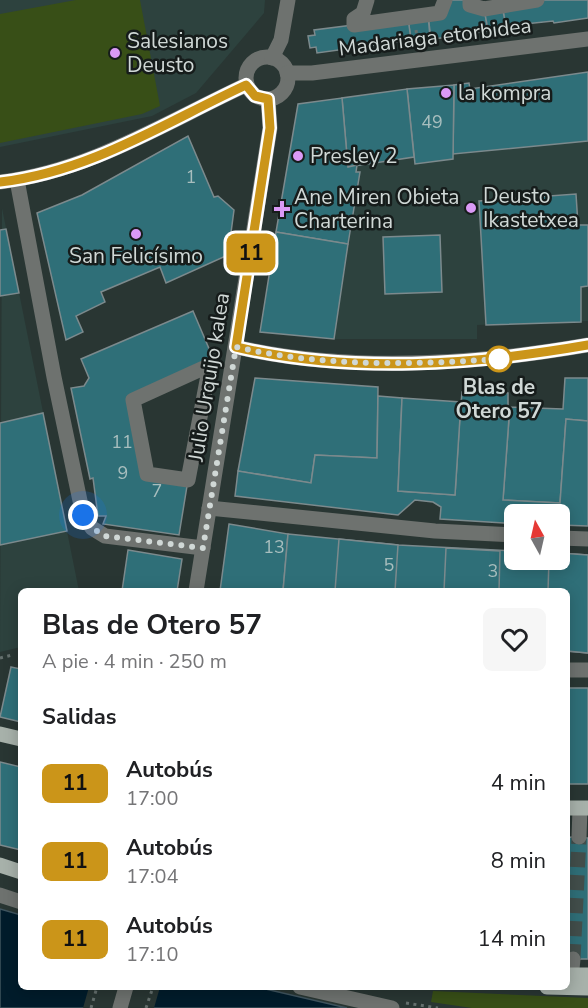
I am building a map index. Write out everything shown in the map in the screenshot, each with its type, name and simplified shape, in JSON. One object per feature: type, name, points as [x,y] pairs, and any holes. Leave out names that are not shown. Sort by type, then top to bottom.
[{"type":"main road","points":[[0,734],[18,738]]},
{"type":"main road","points":[[0,866],[18,871]]},
{"type":"main road","points":[[570,969],[588,975]]},
{"type":"main road","points":[[570,988],[588,988]]},
{"type":"street","points":[[272,58],[281,40],[288,0]]},
{"type":"street","points":[[367,0],[363,13],[354,20],[354,25],[440,13],[445,0]]},
{"type":"street","points":[[470,0],[470,4],[484,7],[484,9],[537,0]]},
{"type":"street","name":"Madariaga etorbidea","points":[[287,73],[312,74],[588,39]]},
{"type":"street","points":[[260,58],[272,58],[282,63],[287,73],[284,90],[268,99],[255,96],[246,85],[249,66],[260,58]]},
{"type":"street","points":[[0,182],[17,180],[120,149],[246,85]]},
{"type":"street","name":"Julio Urquijo kalea","points":[[196,588],[270,128],[268,99]]},
{"type":"street","points":[[17,180],[83,515],[92,528],[105,536],[203,548]]},
{"type":"street","points":[[236,347],[265,353],[327,360],[433,364],[516,358],[588,345]]},
{"type":"street","points":[[210,364],[188,480],[147,474],[133,400],[210,364]]},
{"type":"street","points":[[209,508],[435,531],[504,535]]},
{"type":"street","points":[[570,538],[588,539]]},
{"type":"street","points":[[570,670],[588,670]]},
{"type":"street","points":[[578,808],[579,837]]},
{"type":"street","points":[[0,895],[18,901]]},
{"type":"street","points":[[120,1008],[125,990]]},
{"type":"street","points":[[313,990],[392,1008]]},
{"type":"path","points":[[0,658],[12,655]]},
{"type":"path","points":[[91,1008],[96,990]]},
{"type":"path","points":[[146,1008],[152,990]]},
{"type":"shaded area","name":"Salesianos Deusto","points":[[0,0],[265,0],[264,13],[196,93],[152,116],[0,147]]},
{"type":"shaded area","name":"Deusto Ikastetxea","points":[[588,141],[588,321],[477,325],[477,339],[334,339],[360,172],[356,172],[357,165],[414,157],[415,164],[453,159],[453,154]]},
{"type":"shaded area","points":[[2,208],[78,588],[18,588],[18,648],[0,652]]},
{"type":"shaded area","points":[[0,909],[18,914],[18,990],[270,990],[347,1008],[0,1008]]},
{"type":"green space","name":"Salesianos Deusto","points":[[76,0],[140,0],[160,106],[142,114],[0,143],[0,14]]},
{"type":"green space","points":[[433,991],[588,998],[588,1008],[472,1008],[431,1002]]},
{"type":"pier","points":[[88,990],[159,990],[154,1008],[83,1008]]},
{"type":"building","points":[[445,0],[470,0],[484,7],[488,31],[470,34],[461,30],[451,37],[431,39],[428,15]]},
{"type":"building","points":[[536,0],[588,0],[588,18],[506,26],[502,6]]},
{"type":"building","points":[[502,6],[506,26],[488,30],[484,9]]},
{"type":"building","points":[[428,15],[430,37],[411,40],[408,18]]},
{"type":"building","points":[[408,18],[411,40],[317,53],[316,47],[310,48],[308,36],[315,35],[314,30]]},
{"type":"building","points":[[588,72],[588,141],[453,154],[454,85],[469,83],[470,89]]},
{"type":"building","points":[[454,85],[453,159],[415,164],[407,89]]},
{"type":"building","points":[[407,89],[414,157],[348,167],[342,98]]},
{"type":"building","points":[[342,98],[348,167],[357,165],[356,172],[360,172],[348,244],[276,232],[298,104]]},
{"type":"building","name":"San Felicísimo","points":[[188,136],[214,197],[218,196],[234,210],[228,255],[166,283],[160,267],[101,292],[105,302],[76,316],[83,332],[66,340],[37,213],[82,195]]},
{"type":"building","points":[[576,194],[578,225],[588,225],[588,286],[581,287],[581,322],[486,325],[479,201]]},
{"type":"building","points":[[6,229],[19,293],[0,296],[0,230]]},
{"type":"building","points":[[276,232],[348,244],[334,339],[260,332]]},
{"type":"building","points":[[440,235],[442,292],[385,294],[383,237]]},
{"type":"building","points":[[193,311],[213,358],[133,400],[147,474],[188,480],[179,535],[103,524],[106,516],[98,516],[93,478],[90,479],[71,388],[84,386],[89,378],[81,359]]},
{"type":"building","points":[[255,378],[378,387],[377,458],[315,455],[311,483],[238,471]]},
{"type":"building","points":[[565,378],[588,378],[588,421],[566,419],[560,503],[503,500],[509,418],[460,415],[462,392],[508,393],[508,407],[563,409]]},
{"type":"building","points":[[378,396],[402,398],[398,491],[455,495],[460,415],[509,418],[503,500],[560,503],[566,419],[588,421],[588,526],[570,525],[570,504],[504,504],[504,523],[440,519],[441,507],[433,502],[415,500],[398,515],[235,496],[238,471],[311,483],[315,455],[377,458]]},
{"type":"building","points":[[402,398],[461,402],[455,495],[398,491]]},
{"type":"building","points":[[43,413],[67,531],[0,545],[0,423]]},
{"type":"building","points":[[229,524],[288,534],[283,588],[220,588]]},
{"type":"building","points":[[288,534],[398,545],[504,550],[504,570],[570,570],[570,554],[588,555],[588,653],[570,651],[570,588],[283,588]]},
{"type":"building","points":[[339,539],[398,545],[395,588],[335,588]]},
{"type":"building","points":[[446,548],[500,551],[499,588],[444,588]]},
{"type":"building","points":[[128,550],[182,559],[177,588],[122,588]]},
{"type":"building","points":[[570,554],[588,555],[588,653],[570,651],[570,588],[548,588],[549,570],[570,570]]},
{"type":"building","points":[[11,667],[18,668],[18,721],[0,717]]},
{"type":"building","points":[[570,688],[588,688],[588,784],[570,784]]},
{"type":"building","points":[[0,762],[18,766],[18,849],[0,845]]},
{"type":"building","points":[[570,837],[588,838],[588,959],[570,959]]},
{"type":"tunnel","points":[[573,959],[579,837]]},
{"type":"bus line","name":"11","points":[[0,182],[51,171],[120,149],[246,85],[255,96],[268,99],[270,128],[236,347],[265,353],[327,360],[433,364],[516,358],[588,345]]},
{"type":"place","name":"Salesianos Deusto","points":[[115,53]]},
{"type":"place","name":"la kompra","points":[[446,93]]},
{"type":"place","name":"Presley 2","points":[[298,156]]},
{"type":"place","name":"Deusto Ikastetxea","points":[[471,208]]},
{"type":"place","name":"Ane Miren Obieta Charterina","points":[[282,209]]},
{"type":"place","name":"San Felicísimo","points":[[136,234]]},
{"type":"place","name":"Blas de Otero 57","points":[[499,359]]},
{"type":"route","points":[[83,515],[92,528],[105,536],[203,548],[236,347],[265,353],[327,360],[433,364],[499,359]]}]
